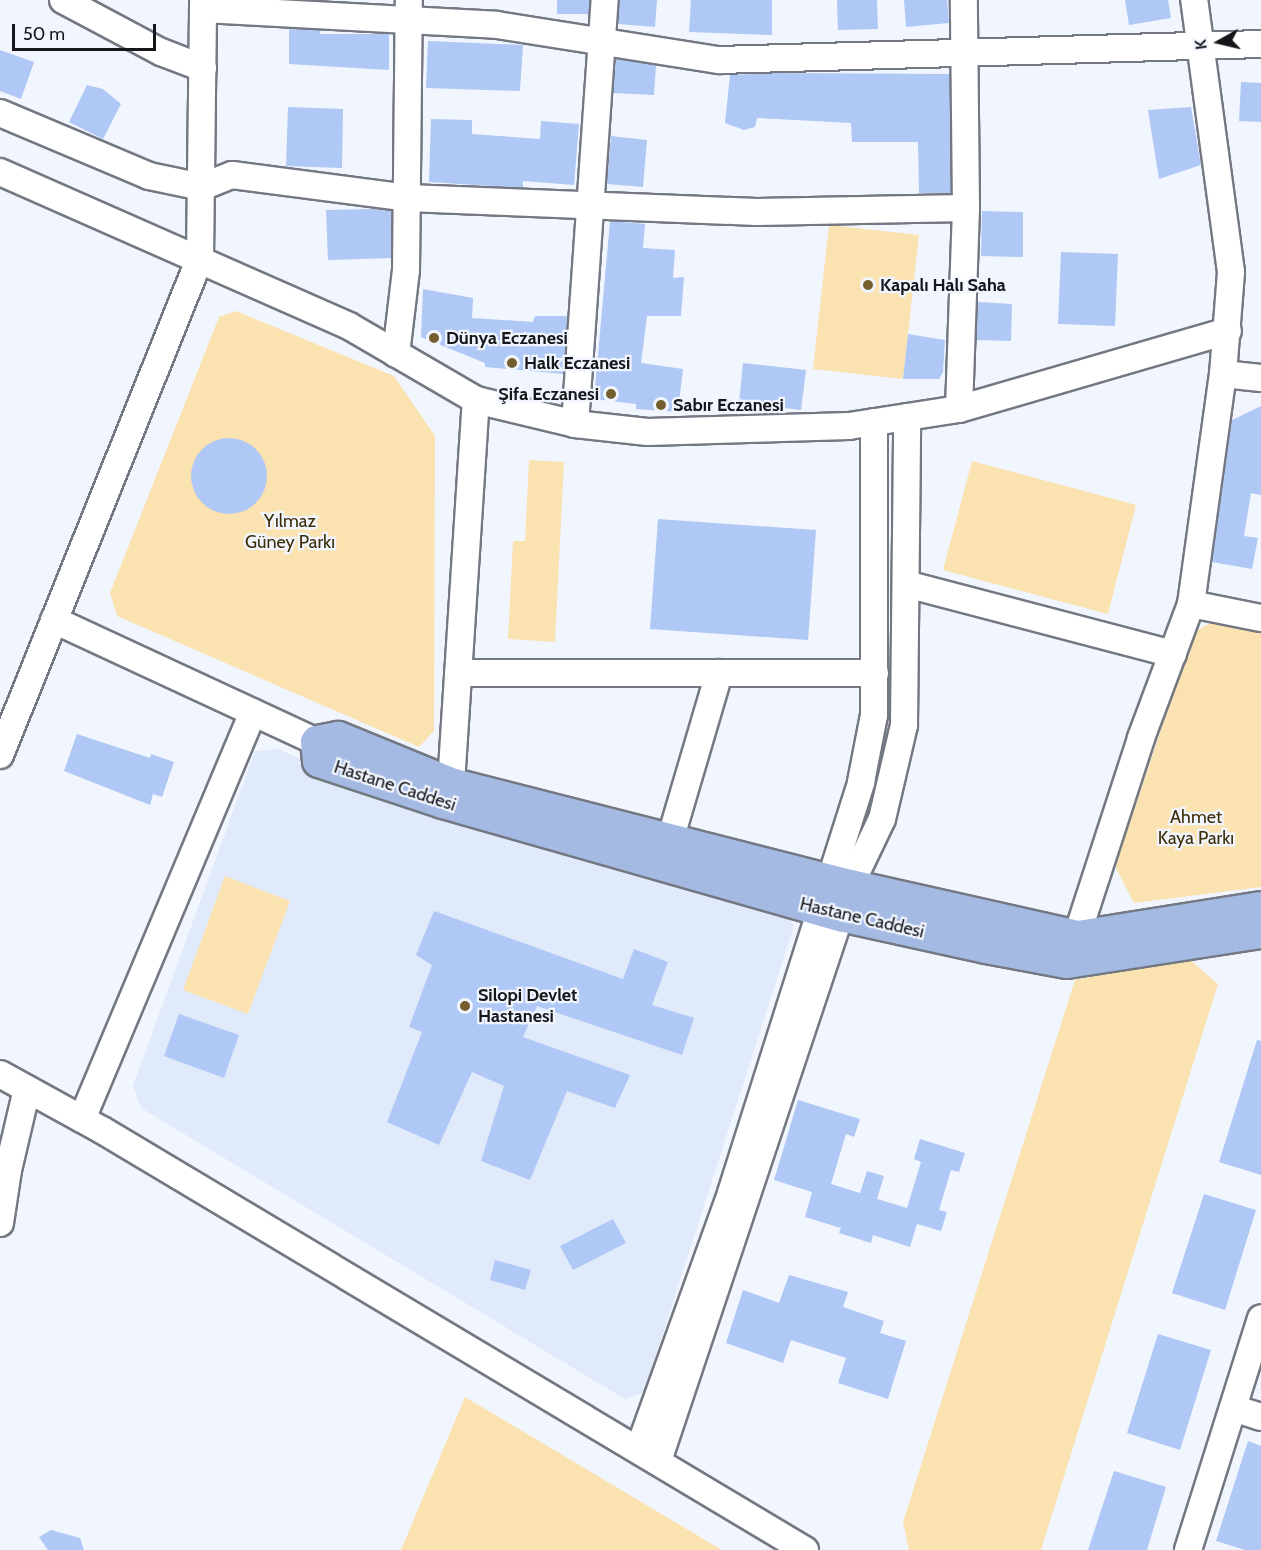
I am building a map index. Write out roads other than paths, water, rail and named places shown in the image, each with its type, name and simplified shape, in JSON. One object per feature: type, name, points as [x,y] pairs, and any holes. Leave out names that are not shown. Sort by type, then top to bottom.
[{"type":"main road","name":"Hastane Caddesi","points":[[317,742],[320,761],[836,898],[1072,950],[1261,932]]},
{"type":"main road","name":"Hastane Caddesi","points":[[447,793],[670,840],[836,898]]},
{"type":"main road","name":"Hastane Caddesi","points":[[1072,950],[1261,908]]},
{"type":"street","points":[[63,0],[161,52],[203,68]]},
{"type":"street","points":[[575,424],[605,0]]},
{"type":"street","points":[[959,409],[966,208],[964,0]]},
{"type":"street","points":[[1072,950],[1141,738],[1191,604],[1223,374],[1232,272],[1203,43],[1194,0]]},
{"type":"street","points":[[0,755],[200,258],[203,4],[408,10],[719,60],[965,54],[1203,43],[1261,44]]},
{"type":"street","points":[[396,354],[406,270],[408,10]]},
{"type":"street","points":[[0,113],[148,176],[202,187],[232,175],[408,198],[757,212],[966,208]]},
{"type":"street","points":[[0,172],[200,258],[349,326],[476,400],[575,424],[648,432],[874,422],[959,409],[1228,332]]},
{"type":"street","points":[[1223,374],[1261,378]]},
{"type":"street","points":[[447,793],[458,672],[476,400]]},
{"type":"street","points":[[836,898],[882,819],[904,725],[907,417]]},
{"type":"street","points":[[649,1455],[731,1193],[836,898],[874,716],[874,422]]},
{"type":"street","points":[[906,584],[1173,654]]},
{"type":"street","points":[[1191,604],[1261,618]]},
{"type":"street","points":[[54,620],[317,742]]},
{"type":"street","points":[[458,672],[875,673]]},
{"type":"street","points":[[670,840],[719,673]]},
{"type":"street","points":[[82,1119],[253,712]]},
{"type":"street","points":[[0,1074],[82,1119],[805,1550]]},
{"type":"street","points":[[0,1223],[8,1170],[27,1089]]},
{"type":"street","points":[[1188,1550],[1261,1318]]},
{"type":"street","points":[[1233,1408],[1261,1417]]},
{"type":"place","name":"Kapalı Halı Saha","points":[[868,285]]},
{"type":"place","name":"Dünya Eczanesi","points":[[434,338]]},
{"type":"place","name":"Halk Eczanesi","points":[[512,363]]},
{"type":"place","name":"Şifa Eczanesi","points":[[611,394]]},
{"type":"place","name":"Sabır Eczanesi","points":[[661,405]]},
{"type":"place","name":"Silopi Devlet Hastanesi","points":[[465,1006]]},
{"type":"park label","name":"Yılmaz Güney Parkı","points":[[290,532]]},
{"type":"park label","name":"Ahmet Kaya Parkı","points":[[1196,828]]}]
